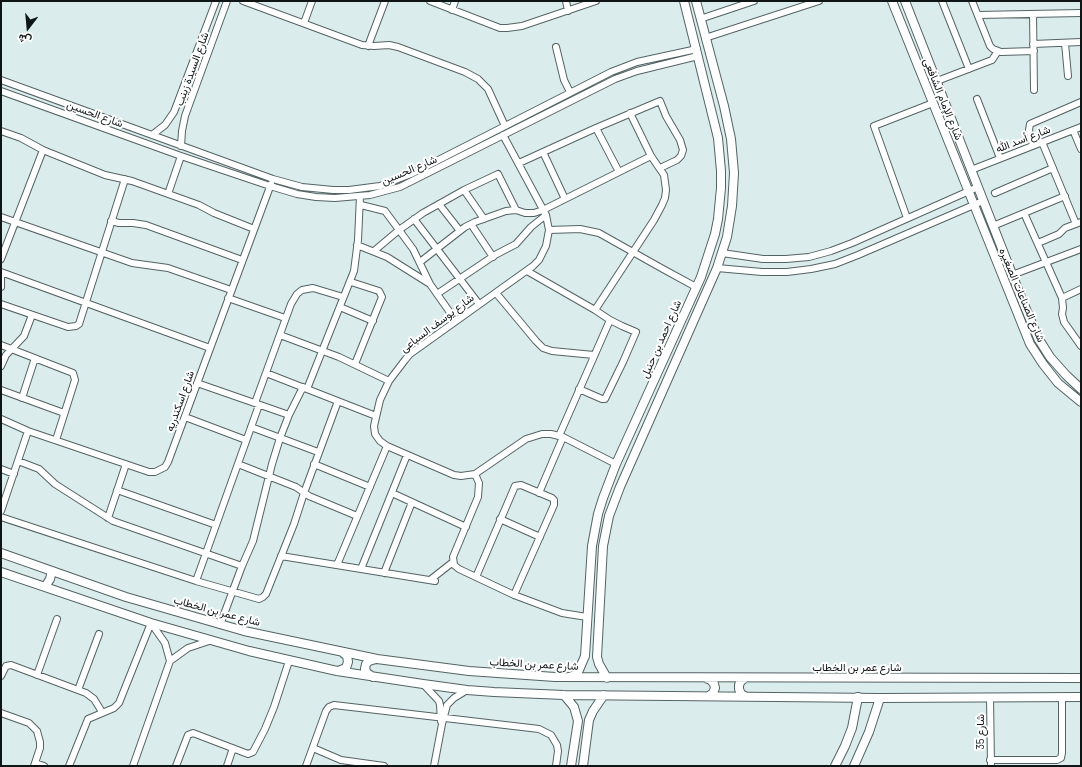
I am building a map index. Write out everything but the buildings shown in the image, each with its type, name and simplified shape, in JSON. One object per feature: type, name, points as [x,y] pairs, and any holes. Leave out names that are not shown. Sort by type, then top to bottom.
[{"type":"street","name":"شارع السيدة زينب","points":[[152,135],[165,125],[174,112],[216,1]]},
{"type":"street","name":"شارع السيدة زينب","points":[[181,146],[182,131],[186,116],[227,1]]},
{"type":"street","points":[[243,1],[368,46],[389,45],[398,47],[465,72],[478,79],[488,89],[505,126]]},
{"type":"street","points":[[304,23],[312,1]]},
{"type":"street","points":[[368,46],[385,1]]},
{"type":"street","points":[[430,1],[500,28],[515,28],[596,1]]},
{"type":"street","points":[[452,10],[455,1]]},
{"type":"street","points":[[566,1],[568,10]]},
{"type":"street","name":"شارع احمد بن حنبل","points":[[570,677],[575,675],[579,670],[585,656],[592,546],[594,530],[603,498],[616,464],[696,287],[715,234],[718,219],[721,188],[720,156],[715,122],[684,1]]},
{"type":"street","name":"شارع احمد بن حنبل","points":[[607,678],[598,664],[597,657],[603,546],[609,516],[620,487],[717,268],[730,222],[733,200],[733,156],[728,122],[696,1]]},
{"type":"street","points":[[700,19],[754,1]]},
{"type":"street","points":[[706,38],[819,1]]},
{"type":"street","name":"شارع الإمام الشافعى","points":[[892,1],[974,205]]},
{"type":"street","name":"شارع الإمام الشافعى","points":[[905,1],[983,201]]},
{"type":"street","points":[[942,1],[969,69]]},
{"type":"street","points":[[972,1],[990,46],[997,51],[1081,42]]},
{"type":"street","points":[[978,15],[1081,13]]},
{"type":"street","points":[[1033,14],[1034,90]]},
{"type":"street","points":[[1065,43],[1068,76]]},
{"type":"street","points":[[556,47],[564,80],[570,92]]},
{"type":"street","points":[[937,81],[992,60],[997,51]]},
{"type":"street","name":"شارع الحسين","points":[[1,82],[273,178],[302,187],[349,190],[380,186],[411,174],[603,75],[637,62],[698,52]]},
{"type":"street","name":"شارع الحسين","points":[[1,91],[181,156],[270,186],[297,194],[335,198],[385,192],[415,181],[607,82],[698,52]]},
{"type":"street","points":[[603,75],[607,82]]},
{"type":"street","points":[[977,99],[1000,158]]},
{"type":"street","points":[[519,164],[596,128],[660,101],[666,116],[680,140],[683,150],[681,156],[677,160],[660,168]]},
{"type":"street","points":[[1033,145],[1028,130],[1030,124],[1081,102]]},
{"type":"street","points":[[906,218],[874,126],[933,103]]},
{"type":"street","points":[[595,310],[654,220],[665,198],[666,182],[664,174],[651,156],[630,113]]},
{"type":"street","name":"شارع أسد الله","points":[[971,170],[1081,127]]},
{"type":"street","points":[[596,128],[619,172]]},
{"type":"street","points":[[1073,130],[1081,149]]},
{"type":"street","points":[[1,131],[27,140],[43,150],[105,175],[125,179],[199,205],[214,213],[254,229]]},
{"type":"street","name":"شارع يوسف السباعى","points":[[476,474],[467,476],[454,475],[387,446],[380,441],[374,426],[380,400],[389,381],[410,354],[527,271],[539,260],[543,253],[549,230],[544,212],[503,135]]},
{"type":"street","points":[[1038,243],[1059,234],[1065,228],[1078,223],[1042,142]]},
{"type":"street","points":[[1,258],[43,150]]},
{"type":"street","points":[[543,152],[566,199]]},
{"type":"street","points":[[168,194],[181,156]]},
{"type":"street","points":[[437,294],[493,257],[516,244],[544,212],[566,199],[651,156]]},
{"type":"street","points":[[720,156],[733,156]]},
{"type":"street","points":[[996,193],[1053,168]]},
{"type":"street","points":[[411,174],[415,181]]},
{"type":"street","points":[[374,251],[414,219],[464,190],[498,174],[516,210]]},
{"type":"street","name":"شارع اسكندريه","points":[[1,420],[28,431],[149,472],[155,472],[165,467],[185,417],[273,178]]},
{"type":"street","points":[[1,304],[72,328],[79,324],[125,179]]},
{"type":"street","points":[[722,253],[763,259],[786,260],[809,257],[831,251],[978,187]]},
{"type":"street","points":[[464,190],[484,219]]},
{"type":"street","points":[[220,625],[253,541],[280,438],[289,415],[305,388],[343,297],[351,282],[356,261],[361,205],[360,196]]},
{"type":"street","points":[[993,226],[1065,196]]},
{"type":"street","points":[[717,268],[762,272],[787,272],[811,270],[835,264],[858,256],[983,201]]},
{"type":"street","name":"شارع الصناعات الصغيره","points":[[983,201],[1038,338],[1050,357],[1081,389]]},
{"type":"street","points":[[439,204],[460,231]]},
{"type":"street","points":[[361,205],[385,211],[413,249],[430,284],[456,321]]},
{"type":"street","name":"شارع الصناعات الصغيره","points":[[974,205],[1030,344],[1058,383],[1081,402]]},
{"type":"street","points":[[420,262],[471,224],[506,211],[516,210],[525,213],[544,212]]},
{"type":"street","points":[[1024,213],[1062,298],[1062,314],[1064,322],[1080,343]]},
{"type":"street","points":[[1,218],[132,264],[168,268],[232,290]]},
{"type":"street","points":[[414,219],[479,304]]},
{"type":"street","points":[[111,221],[146,225],[242,260]]},
{"type":"street","points":[[471,224],[493,257]]},
{"type":"street","points":[[549,230],[580,229],[594,231],[696,287]]},
{"type":"street","points":[[357,245],[387,257],[430,284]]},
{"type":"street","points":[[1012,275],[1081,249]]},
{"type":"street","points":[[527,271],[610,320],[636,332],[605,399],[602,400],[579,389]]},
{"type":"street","points":[[1,287],[1,273],[210,348]]},
{"type":"street","points":[[351,282],[379,291],[381,294],[381,300],[355,364]]},
{"type":"street","points":[[196,580],[251,428],[266,372],[293,298],[307,288],[319,289],[343,297]]},
{"type":"street","points":[[1062,298],[1081,289]]},
{"type":"street","points":[[496,293],[543,348],[552,351],[594,355]]},
{"type":"street","points":[[228,298],[286,318]]},
{"type":"street","points":[[340,307],[373,321]]},
{"type":"street","points":[[1,366],[6,355],[24,336],[32,315]]},
{"type":"street","points":[[539,493],[579,389],[610,320]]},
{"type":"street","points":[[280,335],[322,350],[389,381]]},
{"type":"street","points":[[1,345],[70,371],[75,376],[56,440]]},
{"type":"street","points":[[666,354],[677,358]]},
{"type":"street","points":[[22,398],[35,358]]},
{"type":"street","points":[[266,372],[376,416]]},
{"type":"street","points":[[197,383],[289,415]]},
{"type":"street","points":[[1,390],[64,413]]},
{"type":"street","points":[[1,516],[232,592],[254,599],[259,599],[266,594],[297,518],[318,452],[338,400]]},
{"type":"street","points":[[185,417],[246,440]]},
{"type":"street","points":[[251,428],[318,452]]},
{"type":"street","points":[[1,511],[28,431]]},
{"type":"street","points":[[599,617],[562,613],[514,595],[456,567],[453,562],[453,557],[478,497],[479,483],[476,474],[526,439],[534,436],[551,434],[561,436],[616,464]]},
{"type":"street","points":[[337,565],[387,446]]},
{"type":"street","points":[[361,569],[407,455]]},
{"type":"street","points":[[18,461],[40,470],[55,484],[108,518],[242,566]]},
{"type":"street","points":[[108,518],[126,464]]},
{"type":"street","points":[[238,464],[296,486],[304,493],[357,516]]},
{"type":"street","points":[[314,464],[370,487]]},
{"type":"street","points":[[1,470],[14,474]]},
{"type":"street","points":[[476,577],[515,486],[521,485],[552,498],[555,502],[514,595]]},
{"type":"street","points":[[117,490],[216,525]]},
{"type":"street","points":[[392,493],[466,527]]},
{"type":"street","points":[[384,573],[412,502]]},
{"type":"street","points":[[500,519],[540,537]]},
{"type":"street","name":"شارع عمر بن الخطاب","points":[[1,553],[126,597],[220,625],[377,659],[482,672],[607,678],[1081,678]]},
{"type":"street","points":[[281,556],[432,580],[453,562]]},
{"type":"street","points":[[45,587],[50,579],[52,571]]},
{"type":"street","points":[[1,572],[209,641],[289,661],[337,671],[467,690],[564,695],[880,698],[1081,697]]},
{"type":"street","points":[[61,592],[62,583],[68,576]]},
{"type":"street","points":[[37,675],[57,619]]},
{"type":"street","points":[[151,623],[162,638],[170,661]]},
{"type":"street","points":[[69,766],[86,721],[89,717],[114,708],[119,703],[151,623]]},
{"type":"street","points":[[78,690],[99,634]]},
{"type":"street","points":[[132,766],[170,661],[188,648],[209,641]]},
{"type":"street","points":[[337,671],[343,670],[347,665],[348,659],[342,652]]},
{"type":"street","points":[[375,677],[370,676],[367,673],[366,664],[373,659],[377,659]]},
{"type":"street","points":[[176,766],[188,735],[190,734],[196,734],[248,754],[253,752],[274,707],[289,661]]},
{"type":"street","points":[[1,676],[3,669],[8,665],[37,675],[78,690],[92,697],[102,712]]},
{"type":"street","points":[[706,678],[711,680],[715,688],[713,693],[709,696]]},
{"type":"street","points":[[745,678],[739,685],[741,694],[745,696]]},
{"type":"street","points":[[423,684],[439,701],[442,720]]},
{"type":"street","points":[[434,766],[442,720],[446,709],[450,702],[467,690]]},
{"type":"street","points":[[564,695],[574,707],[578,721],[570,766]]},
{"type":"street","points":[[583,766],[589,720],[593,711],[604,695]]},
{"type":"street","points":[[835,766],[852,728],[858,697]]},
{"type":"street","name":"شارع 35","points":[[990,697],[990,763]]},
{"type":"street","points":[[990,763],[1046,763],[1057,760],[1062,756],[1062,697]]},
{"type":"street","points":[[854,766],[869,732],[880,698]]},
{"type":"street","points":[[306,766],[326,711],[329,707],[334,705],[442,720],[539,728],[546,731],[554,739],[557,745],[558,751],[556,766]]},
{"type":"street","points":[[1,713],[29,723],[36,731],[39,736],[40,748],[34,764],[44,766]]},
{"type":"street","points":[[226,766],[233,748]]},
{"type":"street","points":[[313,748],[341,760],[384,766]]}]
